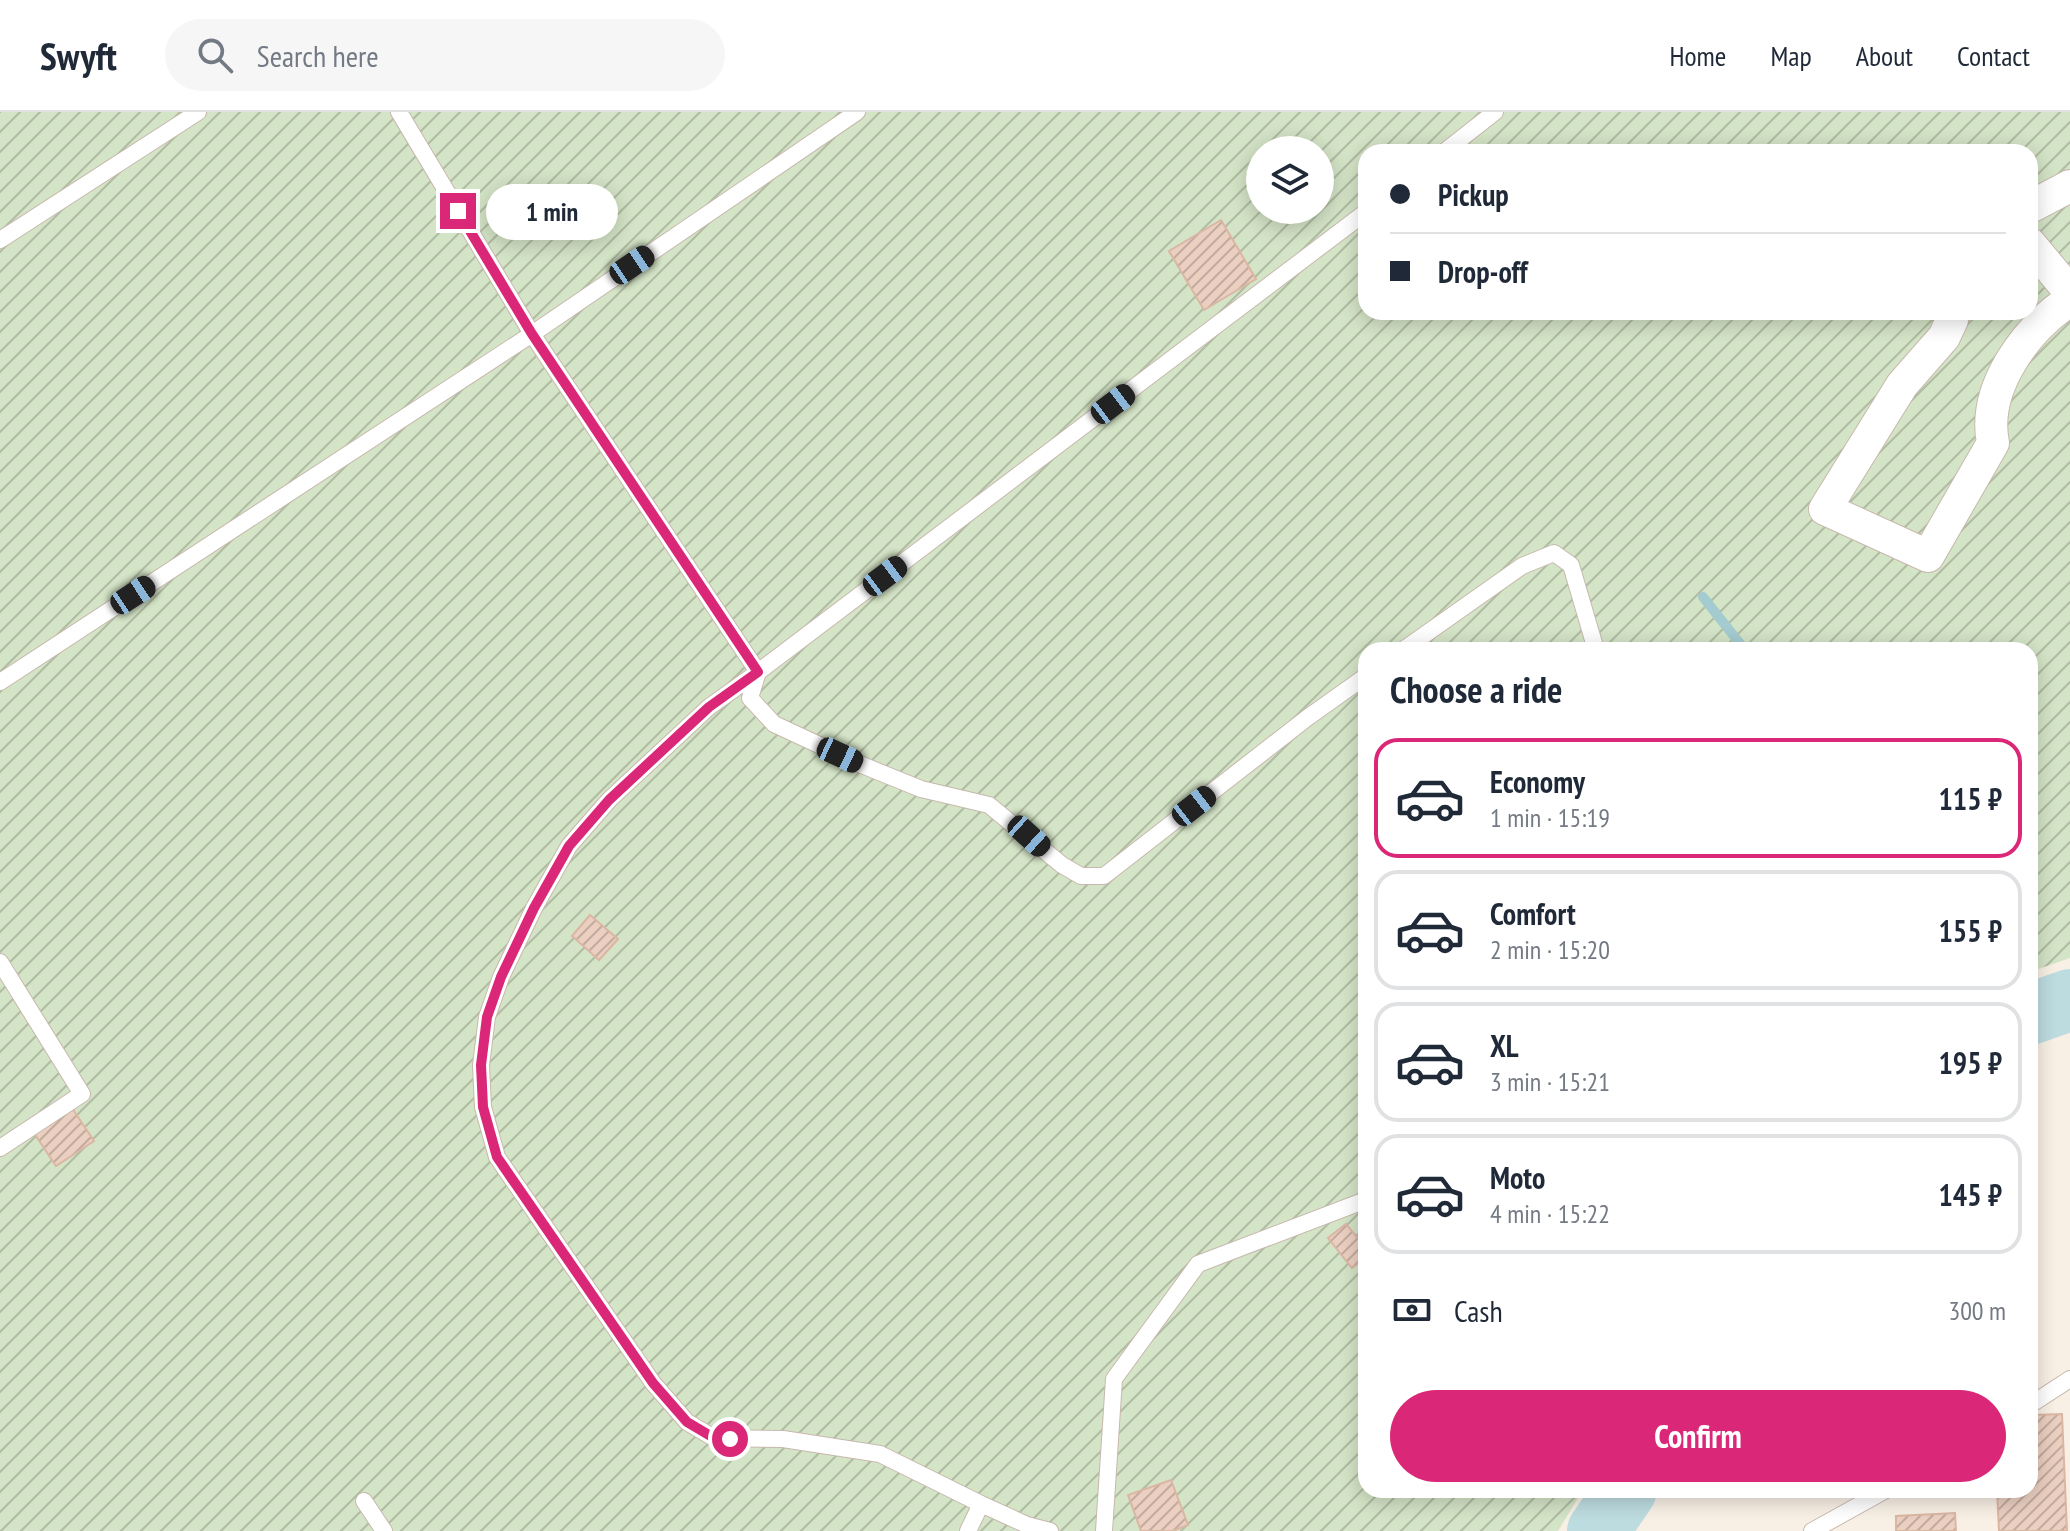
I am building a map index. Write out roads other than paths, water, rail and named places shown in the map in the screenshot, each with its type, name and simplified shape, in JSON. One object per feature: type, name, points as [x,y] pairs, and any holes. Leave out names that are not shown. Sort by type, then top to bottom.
[{"type":"street","points":[[2038,203],[2070,186]]},
{"type":"street","points":[[2038,254],[2070,292]]},
{"type":"street","points":[[1952,320],[1944,337],[1902,385],[1825,509],[1928,556],[1993,443],[1989,425],[1999,383],[2050,313],[2070,300]]},
{"type":"lane","points":[[0,240],[198,112]]},
{"type":"lane","points":[[399,112],[532,334],[758,672]]},
{"type":"lane","points":[[0,682],[532,334],[857,112]]},
{"type":"lane","points":[[1454,144],[1495,112]]},
{"type":"lane","points":[[1050,1531],[1027,1525],[880,1454],[783,1439],[714,1438],[687,1422],[635,1358],[497,1157],[483,1107],[481,1065],[487,1017],[501,977],[534,908],[569,846],[609,800],[709,707],[1358,218]]},
{"type":"lane","points":[[1414,642],[1522,566],[1554,553],[1571,565],[1594,642]]},
{"type":"lane","points":[[758,672],[750,698],[774,724],[921,789],[989,805],[1062,865],[1081,876],[1104,876],[1358,682]]},
{"type":"lane","points":[[0,962],[82,1094],[0,1148]]},
{"type":"lane","points":[[1104,1531],[1114,1379],[1198,1264],[1358,1203]]},
{"type":"lane","points":[[2038,1400],[2070,1379]]},
{"type":"lane","points":[[1812,1531],[1872,1498]]},
{"type":"lane","points":[[364,1501],[384,1531]]},
{"type":"lane","points":[[968,1531],[981,1504]]},
{"type":"waterway","points":[[1703,597],[1739,642]]},
{"type":"waterway","points":[[2038,1011],[2070,1000]]},
{"type":"waterway","points":[[1598,1531],[1621,1498]]}]
